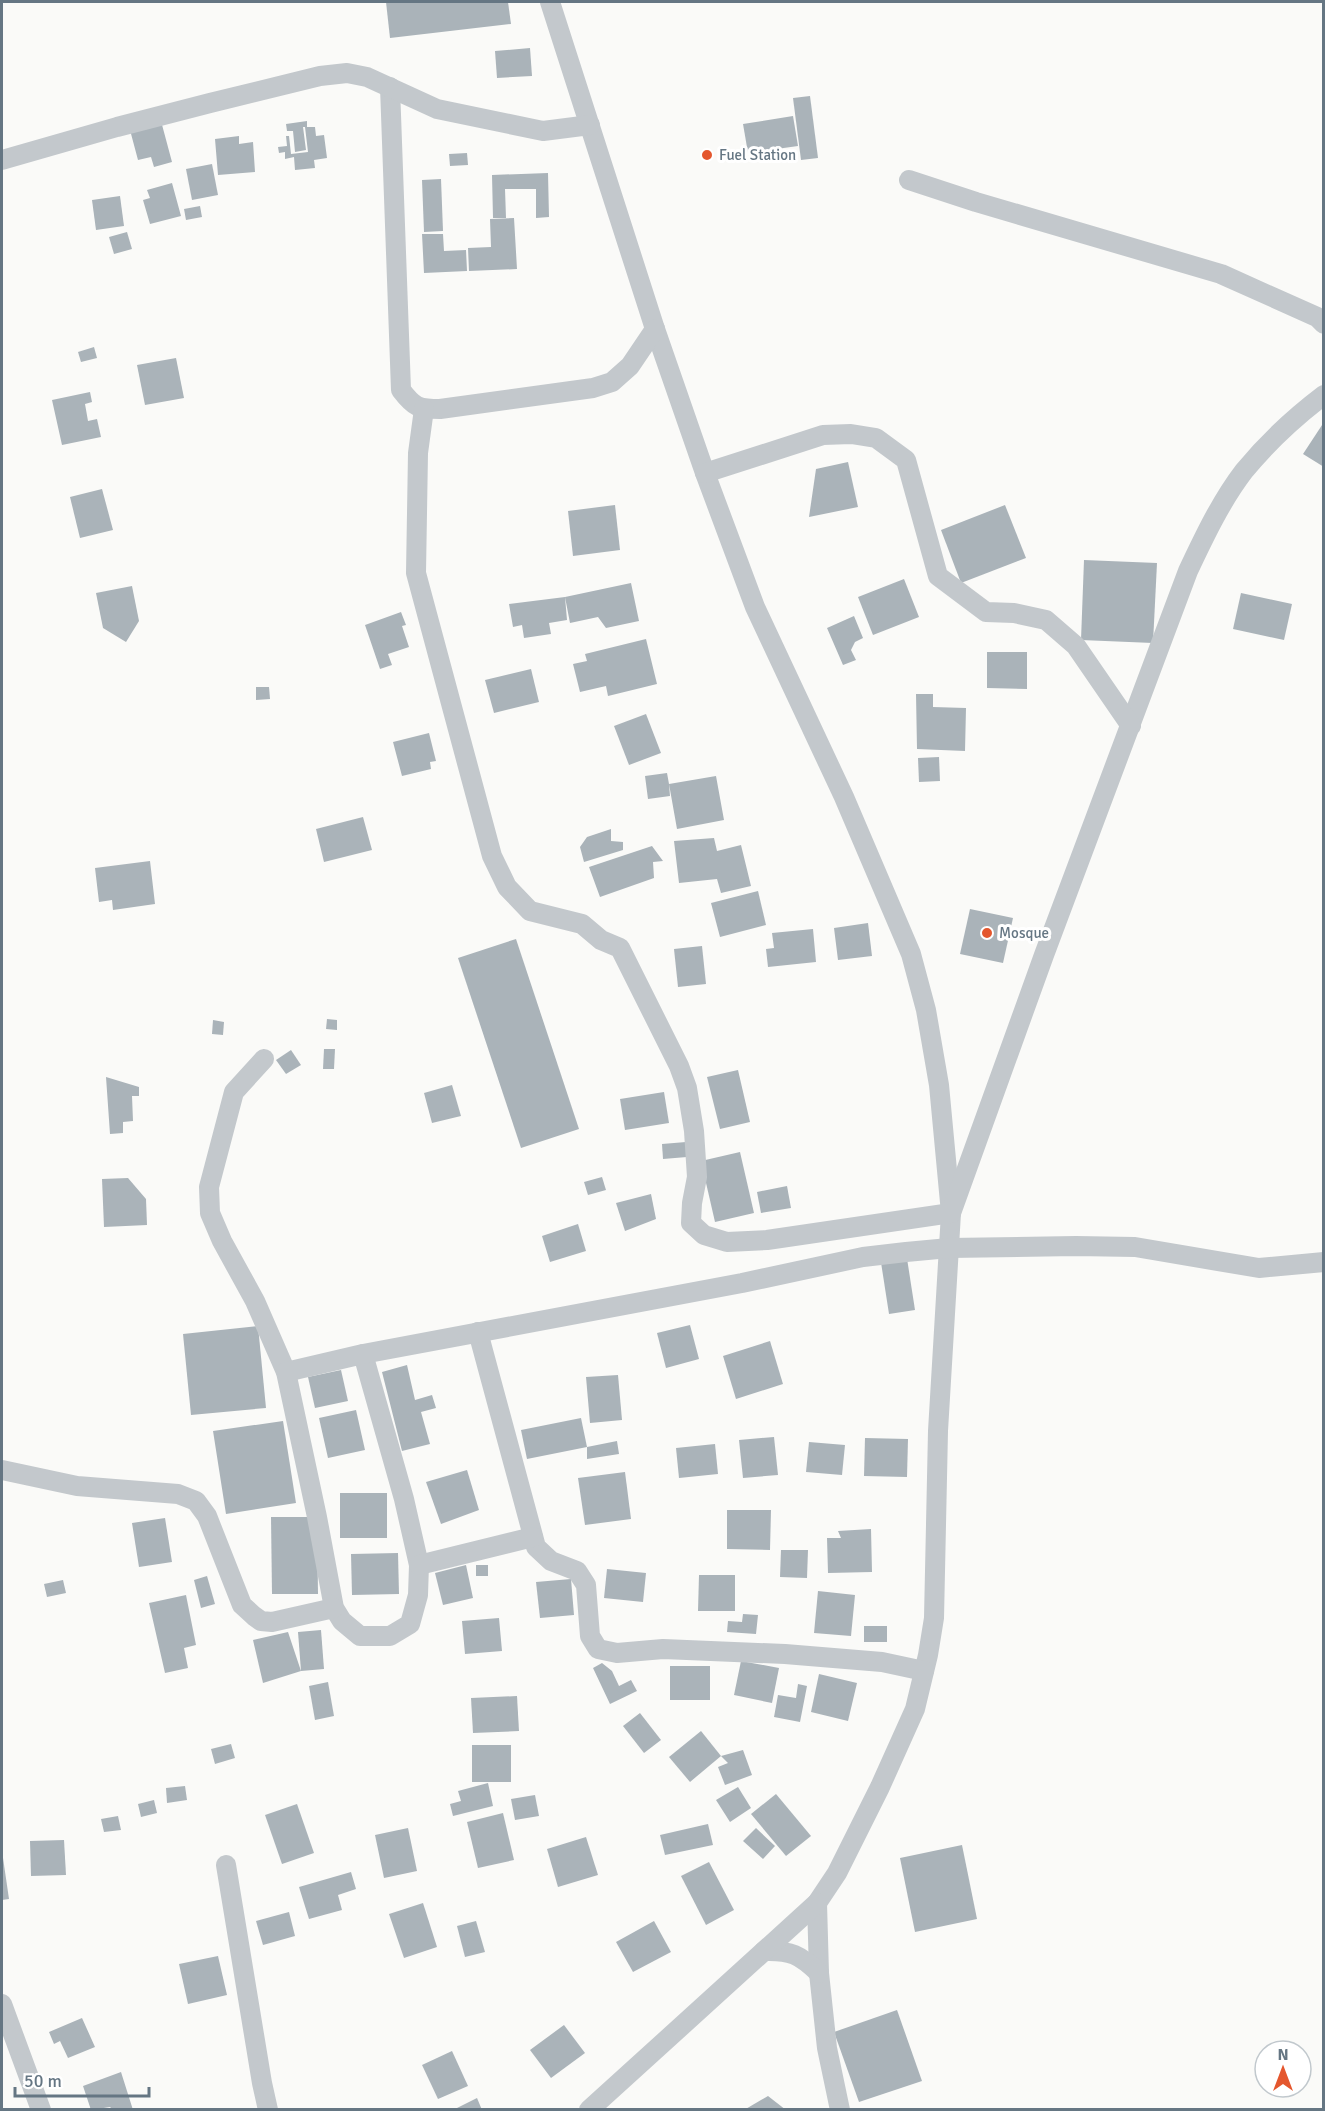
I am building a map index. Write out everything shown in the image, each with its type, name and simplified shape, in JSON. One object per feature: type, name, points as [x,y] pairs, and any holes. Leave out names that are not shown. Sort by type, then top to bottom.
[{"type":"street","points":[[550,2],[655,329],[705,474],[755,607],[844,797],[911,954],[926,1010],[939,1084],[951,1213],[938,1431],[934,1618],[915,1709],[880,1787],[837,1873],[816,1903],[589,2109]]},
{"type":"street","points":[[2,160],[117,126],[321,76],[347,72],[367,77],[436,109],[543,131],[590,125]]},
{"type":"street","points":[[390,87],[401,390],[413,404],[424,409],[440,409],[593,388],[612,382],[630,366],[655,329]]},
{"type":"street","points":[[909,180],[1221,274],[1317,317],[1323,324]]},
{"type":"street","points":[[951,1213],[1044,955],[1188,571],[1210,525],[1244,472],[1295,417],[1323,395]]},
{"type":"street","points":[[424,409],[418,453],[416,573],[492,856],[507,887],[530,911],[582,924],[601,940],[620,948],[631,966],[679,1066],[687,1088],[694,1131],[697,1177],[691,1223],[704,1235],[727,1242],[767,1240],[951,1213]]},
{"type":"street","points":[[705,474],[823,435],[851,434],[876,438],[906,460],[938,576],[986,612],[1014,613],[1046,620],[1076,646],[1131,726]]},
{"type":"street","points":[[264,1059],[234,1092],[209,1187],[210,1214],[255,1301],[286,1372],[334,1608],[342,1621],[360,1636],[390,1636],[410,1624],[418,1595],[419,1565],[404,1499],[363,1354]]},
{"type":"street","points":[[286,1372],[363,1354],[742,1283],[863,1257],[949,1248],[1076,1246],[1135,1247],[1259,1268],[1323,1262]]},
{"type":"street","points":[[478,1332],[536,1547],[551,1561],[578,1571],[586,1585],[590,1636],[598,1649],[616,1653],[663,1649],[785,1654],[882,1662],[924,1671]]},
{"type":"street","points":[[2,1470],[77,1486],[178,1494],[196,1501],[207,1516],[242,1605],[254,1617],[261,1621],[272,1622],[334,1608]]},
{"type":"street","points":[[419,1565],[533,1537]]},
{"type":"street","points":[[226,1865],[268,2109]]},
{"type":"street","points":[[816,1903],[819,1973],[827,2048],[840,2109]]},
{"type":"street","points":[[764,1951],[792,1953],[803,1958],[819,1973]]},
{"type":"street","points":[[2,2004],[41,2109]]},
{"type":"building","points":[[386,2],[508,2],[511,24],[390,38]]},
{"type":"building","points":[[530,48],[532,76],[497,78],[495,51]]},
{"type":"building","points":[[810,96],[818,158],[801,160],[793,98]]},
{"type":"building","points":[[793,116],[798,146],[748,153],[743,124]]},
{"type":"building","points":[[161,121],[172,162],[154,167],[151,157],[138,160],[130,130]]},
{"type":"building","points":[[307,121],[307,127],[315,127],[316,136],[324,135],[327,158],[314,160],[315,168],[295,170],[294,157],[285,159],[285,152],[279,153],[278,147],[287,146],[286,136],[289,136],[291,154],[308,152],[305,127],[303,127],[306,150],[295,152],[293,131],[287,131],[286,124]]},
{"type":"building","points":[[239,136],[239,144],[253,142],[255,172],[218,175],[215,139]]},
{"type":"building","points":[[467,153],[468,165],[450,166],[449,154]]},
{"type":"building","points":[[212,164],[218,195],[192,200],[186,169]]},
{"type":"building","points":[[548,173],[549,217],[536,218],[536,189],[505,189],[506,218],[493,218],[492,175]]},
{"type":"building","points":[[441,179],[443,231],[424,232],[422,180]]},
{"type":"building","points":[[172,183],[181,216],[150,224],[143,200],[150,198],[147,190]]},
{"type":"building","points":[[120,196],[124,226],[96,230],[92,200]]},
{"type":"building","points":[[200,206],[202,217],[186,220],[184,209]]},
{"type":"building","points":[[514,218],[517,269],[469,271],[468,248],[491,247],[490,219]]},
{"type":"building","points":[[127,232],[132,249],[114,254],[109,237]]},
{"type":"building","points":[[422,234],[443,234],[444,251],[466,250],[467,271],[424,273]]},
{"type":"building","points":[[94,347],[97,358],[81,362],[78,352]]},
{"type":"building","points":[[176,358],[184,398],[145,405],[137,365]]},
{"type":"building","points":[[90,392],[92,402],[85,404],[88,421],[97,419],[101,437],[62,445],[52,400]]},
{"type":"building","points":[[1324,422],[1324,467],[1303,454]]},
{"type":"building","points":[[848,462],[858,507],[809,517],[816,469]]},
{"type":"building","points":[[102,489],[113,530],[80,538],[70,497]]},
{"type":"building","points":[[615,505],[620,550],[573,556],[568,511]]},
{"type":"building","points":[[1005,505],[1026,558],[961,583],[941,530]]},
{"type":"building","points":[[1084,560],[1157,563],[1153,643],[1081,640]]},
{"type":"building","points":[[904,579],[919,617],[873,635],[858,597]]},
{"type":"building","points":[[631,583],[639,621],[606,628],[598,617],[570,623],[565,597]]},
{"type":"building","points":[[132,586],[139,621],[126,642],[103,628],[96,593]]},
{"type":"building","points":[[1241,593],[1292,604],[1284,640],[1233,629]]},
{"type":"building","points":[[565,597],[567,620],[549,623],[551,634],[524,638],[522,625],[513,627],[509,604]]},
{"type":"building","points":[[401,612],[406,625],[402,626],[409,647],[388,654],[392,665],[380,669],[365,625]]},
{"type":"building","points":[[854,616],[863,638],[855,642],[851,650],[856,660],[843,665],[827,628]]},
{"type":"building","points":[[646,639],[657,684],[608,696],[606,686],[580,692],[573,664],[587,661],[585,654]]},
{"type":"building","points":[[987,652],[1027,652],[1027,689],[987,688]]},
{"type":"building","points":[[531,669],[539,702],[494,713],[485,680]]},
{"type":"building","points":[[256,687],[269,687],[270,699],[256,700]]},
{"type":"building","points":[[916,694],[933,694],[933,707],[966,708],[965,751],[917,749]]},
{"type":"building","points":[[646,714],[661,753],[629,765],[614,726]]},
{"type":"building","points":[[429,733],[436,761],[430,762],[431,769],[402,776],[393,742]]},
{"type":"building","points":[[939,757],[940,781],[919,782],[918,758]]},
{"type":"building","points":[[667,773],[670,796],[648,799],[645,776]]},
{"type":"building","points":[[716,776],[724,820],[677,829],[669,784]]},
{"type":"building","points":[[363,817],[372,850],[324,862],[316,829]]},
{"type":"building","points":[[611,829],[611,841],[623,842],[623,850],[584,862],[580,847],[587,837]]},
{"type":"building","points":[[714,838],[717,851],[741,845],[751,886],[721,893],[717,879],[679,883],[674,841]]},
{"type":"building","points":[[652,846],[663,861],[653,862],[654,878],[600,897],[589,867]]},
{"type":"building","points":[[150,861],[155,904],[113,910],[112,900],[99,902],[95,868]]},
{"type":"building","points":[[758,891],[766,925],[720,937],[711,903]]},
{"type":"building","points":[[970,909],[1013,918],[1003,963],[960,954]]},
{"type":"building","points":[[868,923],[872,956],[838,960],[834,928]]},
{"type":"building","points":[[813,929],[816,962],[768,967],[766,949],[774,948],[772,933]]},
{"type":"building","points":[[516,939],[579,1129],[521,1148],[458,958]]},
{"type":"building","points":[[702,946],[706,984],[678,987],[674,949]]},
{"type":"building","points":[[327,1019],[337,1020],[337,1030],[326,1029]]},
{"type":"building","points":[[213,1020],[224,1022],[223,1035],[212,1034]]},
{"type":"building","points":[[324,1049],[335,1049],[334,1069],[323,1069]]},
{"type":"building","points":[[291,1050],[301,1065],[286,1074],[276,1060]]},
{"type":"building","points":[[738,1070],[750,1122],[720,1129],[707,1077]]},
{"type":"building","points":[[106,1077],[139,1087],[139,1096],[132,1096],[133,1121],[123,1122],[123,1133],[110,1134]]},
{"type":"building","points":[[452,1085],[461,1116],[432,1123],[424,1093]]},
{"type":"building","points":[[664,1092],[669,1123],[625,1130],[620,1099]]},
{"type":"building","points":[[686,1142],[687,1157],[663,1159],[662,1144]]},
{"type":"building","points":[[740,1152],[754,1213],[715,1222],[701,1161]]},
{"type":"building","points":[[602,1177],[606,1190],[588,1195],[584,1182]]},
{"type":"building","points":[[128,1178],[146,1199],[147,1225],[104,1227],[102,1179]]},
{"type":"building","points":[[787,1186],[791,1208],[761,1213],[757,1192]]},
{"type":"building","points":[[651,1194],[656,1219],[625,1231],[616,1203]]},
{"type":"building","points":[[578,1224],[586,1251],[550,1262],[542,1236]]},
{"type":"building","points":[[906,1252],[915,1310],[889,1314],[880,1256]]},
{"type":"building","points":[[690,1325],[699,1359],[666,1368],[657,1333]]},
{"type":"building","points":[[258,1326],[266,1408],[191,1415],[183,1334]]},
{"type":"building","points":[[770,1341],[783,1384],[736,1399],[723,1356]]},
{"type":"building","points":[[407,1365],[415,1400],[432,1395],[436,1408],[421,1412],[430,1444],[402,1451],[382,1372]]},
{"type":"building","points":[[341,1370],[348,1401],[315,1408],[308,1377]]},
{"type":"building","points":[[618,1375],[622,1420],[590,1423],[586,1377]]},
{"type":"building","points":[[356,1410],[365,1450],[328,1458],[319,1418]]},
{"type":"building","points":[[581,1418],[587,1447],[527,1459],[521,1430]]},
{"type":"building","points":[[283,1421],[296,1503],[226,1514],[213,1431]]},
{"type":"building","points":[[774,1437],[778,1475],[743,1478],[739,1440]]},
{"type":"building","points":[[865,1438],[908,1439],[907,1477],[864,1476]]},
{"type":"building","points":[[617,1441],[619,1454],[587,1459],[587,1447]]},
{"type":"building","points":[[809,1442],[845,1445],[842,1475],[806,1472]]},
{"type":"building","points":[[715,1444],[718,1474],[679,1478],[676,1448]]},
{"type":"building","points":[[467,1470],[479,1510],[441,1524],[426,1482]]},
{"type":"building","points":[[625,1472],[631,1519],[585,1525],[578,1478]]},
{"type":"building","points":[[340,1493],[387,1493],[387,1538],[340,1538]]},
{"type":"building","points":[[727,1510],[771,1510],[770,1550],[727,1549]]},
{"type":"building","points":[[271,1517],[317,1517],[318,1594],[272,1594]]},
{"type":"building","points":[[165,1518],[172,1562],[139,1567],[132,1523]]},
{"type":"building","points":[[871,1529],[872,1572],[828,1573],[827,1538],[841,1538],[838,1531]]},
{"type":"building","points":[[781,1550],[808,1550],[807,1578],[780,1577]]},
{"type":"building","points":[[398,1553],[399,1594],[352,1595],[351,1554]]},
{"type":"building","points":[[466,1565],[473,1598],[443,1605],[435,1573]]},
{"type":"building","points":[[476,1565],[488,1565],[488,1576],[476,1576]]},
{"type":"building","points":[[607,1569],[646,1573],[643,1602],[604,1598]]},
{"type":"building","points":[[699,1575],[735,1575],[735,1611],[698,1611]]},
{"type":"building","points":[[207,1576],[215,1604],[201,1608],[194,1580]]},
{"type":"building","points":[[571,1579],[574,1615],[540,1618],[536,1582]]},
{"type":"building","points":[[63,1580],[66,1593],[47,1597],[44,1584]]},
{"type":"building","points":[[818,1591],[855,1595],[851,1636],[814,1633]]},
{"type":"building","points":[[186,1595],[196,1645],[184,1648],[188,1668],[165,1673],[149,1603]]},
{"type":"building","points":[[743,1614],[758,1615],[756,1634],[727,1632],[728,1621],[742,1622]]},
{"type":"building","points":[[499,1618],[502,1651],[465,1654],[462,1621]]},
{"type":"building","points":[[864,1626],[887,1626],[887,1642],[864,1642]]},
{"type":"building","points":[[321,1630],[324,1669],[301,1671],[298,1632]]},
{"type":"building","points":[[288,1632],[301,1671],[263,1683],[253,1640]]},
{"type":"building","points":[[741,1661],[779,1668],[772,1703],[734,1695]]},
{"type":"building","points":[[602,1663],[612,1671],[619,1686],[631,1680],[637,1691],[610,1704],[593,1668]]},
{"type":"building","points":[[670,1666],[710,1666],[710,1700],[670,1700]]},
{"type":"building","points":[[819,1674],[857,1683],[848,1721],[811,1712]]},
{"type":"building","points":[[328,1682],[334,1716],[315,1720],[309,1686]]},
{"type":"building","points":[[798,1684],[807,1686],[800,1722],[774,1717],[778,1695],[796,1698]]},
{"type":"building","points":[[517,1696],[519,1731],[473,1733],[471,1698]]},
{"type":"building","points":[[640,1713],[661,1740],[644,1753],[623,1726]]},
{"type":"building","points":[[701,1731],[721,1756],[690,1782],[669,1757]]},
{"type":"building","points":[[231,1744],[235,1758],[215,1764],[211,1749]]},
{"type":"building","points":[[472,1745],[511,1745],[511,1782],[472,1782]]},
{"type":"building","points":[[743,1750],[752,1775],[725,1785],[718,1767],[728,1763],[721,1756]]},
{"type":"building","points":[[488,1783],[493,1806],[453,1816],[450,1804],[461,1801],[458,1791]]},
{"type":"building","points":[[185,1786],[187,1800],[167,1803],[166,1788]]},
{"type":"building","points":[[738,1787],[751,1808],[730,1822],[716,1800]]},
{"type":"building","points":[[776,1794],[811,1836],[786,1856],[751,1814]]},
{"type":"building","points":[[535,1795],[539,1816],[515,1820],[511,1799]]},
{"type":"building","points":[[154,1800],[157,1813],[141,1817],[138,1804]]},
{"type":"building","points":[[297,1804],[314,1853],[282,1864],[265,1815]]},
{"type":"building","points":[[503,1813],[514,1860],[478,1868],[467,1822]]},
{"type":"building","points":[[118,1816],[121,1830],[104,1832],[101,1819]]},
{"type":"building","points":[[708,1824],[713,1845],[665,1855],[660,1835]]},
{"type":"building","points":[[408,1828],[417,1871],[384,1878],[375,1835]]},
{"type":"building","points":[[756,1828],[775,1846],[763,1859],[743,1841]]},
{"type":"building","points":[[586,1837],[598,1875],[558,1887],[547,1849]]},
{"type":"building","points":[[64,1840],[66,1875],[31,1876],[30,1841]]},
{"type":"building","points":[[962,1845],[977,1919],[915,1932],[900,1858]]},
{"type":"building","points":[[2,1851],[9,1899],[2,1900]]},
{"type":"building","points":[[709,1862],[734,1910],[706,1925],[681,1876]]},
{"type":"building","points":[[351,1872],[356,1889],[338,1895],[342,1910],[309,1919],[299,1887]]},
{"type":"building","points":[[423,1903],[437,1947],[404,1958],[389,1914]]},
{"type":"building","points":[[289,1912],[295,1936],[263,1945],[256,1921]]},
{"type":"building","points":[[476,1921],[485,1952],[465,1957],[457,1926]]},
{"type":"building","points":[[654,1921],[671,1952],[633,1972],[616,1942]]},
{"type":"building","points":[[218,1956],[227,1995],[188,2004],[179,1964]]},
{"type":"building","points":[[897,2010],[922,2081],[859,2102],[834,2032]]},
{"type":"building","points":[[82,2018],[95,2047],[68,2058],[60,2041],[54,2044],[49,2032]]},
{"type":"building","points":[[564,2025],[585,2053],[551,2078],[530,2050]]},
{"type":"building","points":[[452,2051],[468,2086],[438,2099],[422,2065]]},
{"type":"building","points":[[121,2072],[133,2110],[113,2110],[110,2107],[91,2110],[83,2086]]},
{"type":"building","points":[[768,2096],[786,2110],[744,2110]]},
{"type":"building","points":[[477,2098],[482,2110],[453,2110]]},
{"type":"place","name":"Fuel Station","points":[[707,155]]},
{"type":"place","name":"Mosque","points":[[987,933]]}]
